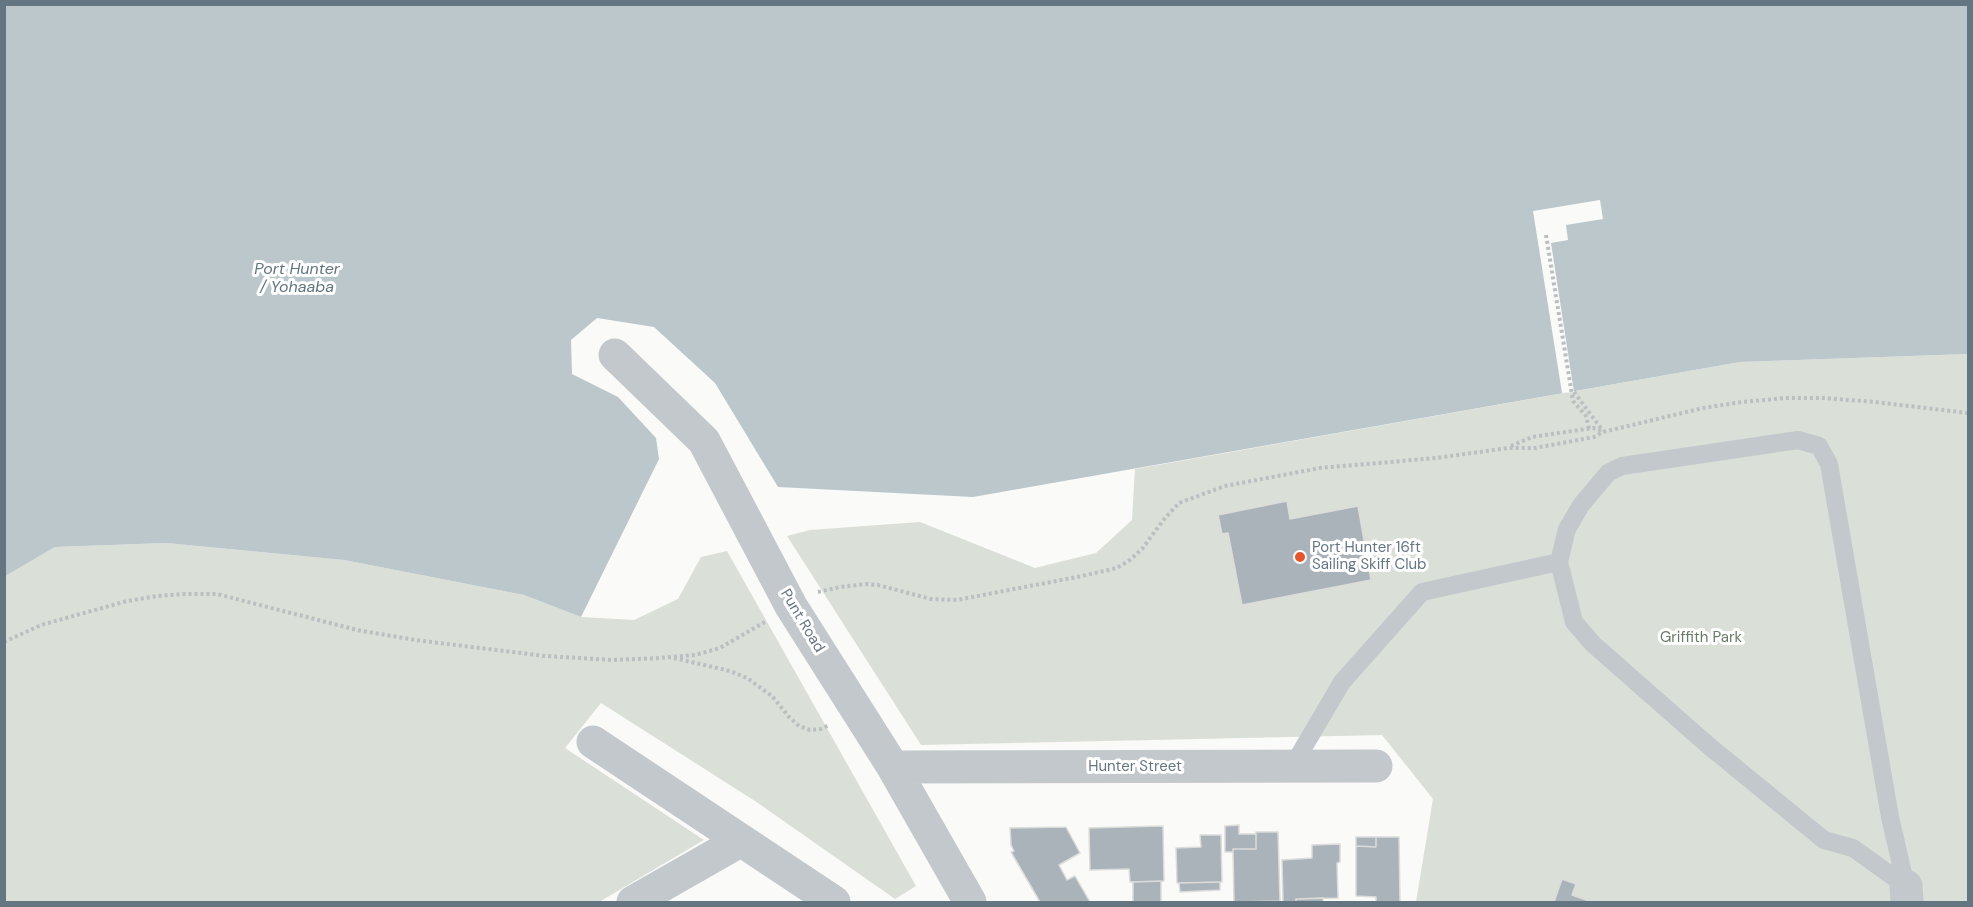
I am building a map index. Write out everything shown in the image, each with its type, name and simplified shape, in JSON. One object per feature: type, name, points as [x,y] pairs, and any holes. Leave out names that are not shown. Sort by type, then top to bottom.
[{"type":"street","name":"Punt Road","points":[[615,355],[704,441],[791,606],[893,767],[970,903]]},
{"type":"street","points":[[593,742],[834,903]]},
{"type":"street","name":"Hunter Street","points":[[893,767],[1376,766]]},
{"type":"street","points":[[633,903],[740,841]]},
{"type":"lane","points":[[1798,440],[1819,446],[1829,465],[1890,817],[1907,894],[1853,848],[1824,840],[1816,834],[1709,746],[1593,644],[1574,622],[1559,562],[1567,529],[1581,505],[1608,473],[1622,466],[1798,440]]},
{"type":"lane","points":[[1292,767],[1342,682],[1422,592],[1559,562]]},
{"type":"path","points":[[1546,235],[1573,401],[1586,416],[1589,429]]},
{"type":"path","points":[[1574,392],[1603,432]]},
{"type":"path","points":[[1603,432],[1593,428],[1532,437],[1508,448],[1535,448],[1594,437],[1603,432],[1702,408],[1786,398],[1875,402],[1968,413]]},
{"type":"path","points":[[670,657],[730,671],[747,678],[772,696],[799,726],[810,730],[821,729],[856,711]]},
{"type":"green space","name":"Griffith Park","points":[[1968,354],[1968,902],[1416,902],[1433,799],[1382,735],[921,745],[787,536],[810,530],[920,522],[1035,568],[1096,553],[1132,520],[1135,469],[1740,362]]},
{"type":"green space","points":[[166,543],[344,560],[524,595],[581,617],[634,620],[678,599],[701,557],[727,551],[916,886],[895,899],[755,801],[601,703],[565,748],[704,840],[599,902],[5,902],[4,576],[55,547]]},
{"type":"water","name":"Port Hunter / Yohaaba","points":[[5,5],[1968,5],[1968,354],[1740,362],[973,497],[778,487],[715,383],[654,327],[597,318],[571,340],[572,374],[618,397],[656,438],[659,459],[581,617],[524,595],[344,560],[166,543],[55,547],[5,576]]},
{"type":"pier","points":[[1600,200],[1603,219],[1566,225],[1568,240],[1551,243],[1574,392],[1562,393],[1533,211]]},
{"type":"building","name":"Port Hunter 16ft Sailing Skiff Club","points":[[1287,501],[1290,519],[1358,506],[1371,580],[1242,605],[1228,533],[1222,534],[1218,515]]},
{"type":"building","points":[[1239,825],[1239,834],[1256,834],[1256,849],[1233,849],[1233,852],[1225,852],[1225,826]]},
{"type":"building","points":[[1163,826],[1164,881],[1130,882],[1129,869],[1090,870],[1089,828]]},
{"type":"building","points":[[1066,827],[1080,853],[1059,865],[1067,880],[1075,876],[1090,902],[1040,902],[1011,852],[1014,851],[1011,845],[1010,828]]},
{"type":"building","points":[[1256,832],[1278,832],[1280,901],[1234,902],[1233,849],[1256,849]]},
{"type":"building","points":[[1200,835],[1221,835],[1222,882],[1177,883],[1176,848],[1201,847]]},
{"type":"building","points":[[1356,837],[1376,837],[1376,847],[1356,846]]},
{"type":"building","points":[[1376,837],[1399,837],[1400,902],[1376,902],[1376,897],[1356,896],[1356,846],[1376,847]]},
{"type":"building","points":[[1340,844],[1340,862],[1337,863],[1338,898],[1296,899],[1296,902],[1283,902],[1282,860],[1312,858],[1312,845]]},
{"type":"building","points":[[1562,879],[1576,884],[1572,895],[1592,902],[1554,902]]},
{"type":"building","points":[[1161,881],[1161,902],[1133,902],[1133,882]]},
{"type":"building","points":[[1220,882],[1220,890],[1180,892],[1179,883]]},
{"type":"building","points":[[1323,898],[1323,902],[1296,902],[1296,899]]},
{"type":"place","name":"Port Hunter 16ft Sailing Skiff Club","points":[[1300,557]]}]
